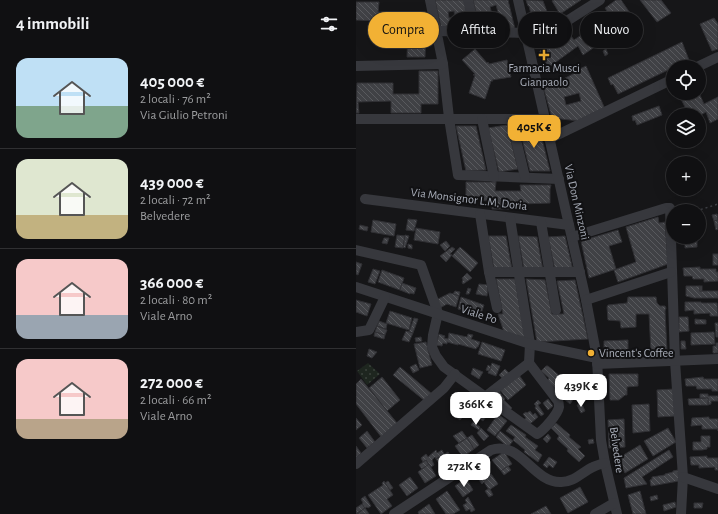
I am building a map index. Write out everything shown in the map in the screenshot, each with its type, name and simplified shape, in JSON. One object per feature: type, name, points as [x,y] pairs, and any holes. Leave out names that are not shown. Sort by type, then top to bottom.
[{"type":"street","points":[[430,0],[432,12]]},
{"type":"street","points":[[468,0],[471,12]]},
{"type":"street","name":"Via Don Minzoni","points":[[518,0],[521,12]]},
{"type":"street","points":[[572,18],[600,0]]},
{"type":"street","points":[[439,45],[443,64],[449,118],[458,175],[559,179]]},
{"type":"street","name":"Via Don Minzoni","points":[[530,48],[580,272],[597,361]]},
{"type":"street","points":[[706,63],[718,57]]},
{"type":"street","points":[[356,66],[443,64]]},
{"type":"street","points":[[549,139],[666,82]]},
{"type":"street","points":[[356,119],[545,119]]},
{"type":"street","points":[[482,119],[494,177]]},
{"type":"street","points":[[511,119],[525,177]]},
{"type":"street","name":"Via Monsignor L.M. Doria","points":[[366,199],[569,225]]},
{"type":"street","points":[[572,237],[670,208],[675,361],[683,477],[681,514]]},
{"type":"street","points":[[480,214],[489,272],[497,308]]},
{"type":"street","points":[[356,250],[421,265],[438,313],[433,334],[432,347],[436,356],[444,366],[537,434],[541,432],[558,411],[560,405],[529,363],[530,344],[510,218]]},
{"type":"street","points":[[541,222],[556,310]]},
{"type":"street","points":[[489,272],[580,272]]},
{"type":"street","points":[[586,300],[672,272]]},
{"type":"street","name":"Viale Po","points":[[356,287],[530,344],[597,361],[675,361],[718,359]]},
{"type":"street","points":[[356,332],[368,330],[384,297]]},
{"type":"street","name":"Belvedere","points":[[597,361],[601,440],[617,514]]},
{"type":"street","points":[[485,397],[529,363]]},
{"type":"street","points":[[356,464],[438,394],[455,374]]},
{"type":"street","points":[[394,514],[491,450],[498,447],[511,451],[542,476],[554,482],[570,481],[594,466],[605,463]]},
{"type":"street","points":[[683,477],[718,489]]},
{"type":"street","points":[[595,514],[614,503]]},
{"type":"path","points":[[706,208],[718,204]]},
{"type":"shaded area","points":[[368,363],[380,374],[367,385],[357,371]]},
{"type":"building","points":[[435,0],[464,0],[467,12],[447,12],[447,27],[441,27],[439,12],[438,12]]},
{"type":"building","points":[[473,0],[508,0],[515,29],[510,29],[510,12],[498,12],[496,5],[490,7],[491,12],[476,12]]},
{"type":"building","points":[[526,0],[543,1],[547,12],[530,12]]},
{"type":"building","points":[[581,0],[563,12],[559,12],[552,1]]},
{"type":"building","points":[[616,0],[621,0],[629,12],[608,12],[605,8]]},
{"type":"building","points":[[640,0],[661,0],[671,13],[657,22]]},
{"type":"building","points":[[356,2],[379,2],[378,12],[368,12],[368,21],[356,20]]},
{"type":"building","points":[[714,18],[718,24],[718,49],[712,51],[700,24]]},
{"type":"building","points":[[580,36],[580,48],[593,48],[583,55],[578,46],[549,67],[540,54],[540,51],[544,48],[572,48],[572,37],[574,40]]},
{"type":"building","points":[[682,42],[689,60],[666,60],[666,71],[618,94],[608,78]]},
{"type":"building","points":[[407,48],[425,48],[425,57],[407,57]]},
{"type":"building","points":[[475,49],[489,64],[507,60],[511,77],[492,80],[493,81],[491,81],[485,99],[469,93],[475,75],[473,75],[475,74],[462,60]]},
{"type":"building","points":[[606,49],[608,54],[605,56],[603,51]]},
{"type":"building","points":[[586,66],[605,109],[580,121],[552,118],[543,86],[553,81],[554,84],[573,74],[573,72]],"holes":[[[579,93],[581,101],[566,105],[564,97]]]},
{"type":"building","points":[[419,71],[438,71],[438,104],[421,104],[421,113],[391,113],[391,101],[358,102],[359,113],[356,113],[357,83],[393,83],[393,94],[419,94]]},
{"type":"building","points":[[718,97],[718,119],[710,123],[706,108],[686,108],[682,100],[702,100],[704,104]]},
{"type":"building","points":[[659,106],[662,115],[637,125],[635,120],[633,121],[632,116]]},
{"type":"building","points":[[507,125],[518,169],[499,172],[488,128]]},
{"type":"building","points":[[456,126],[476,126],[486,170],[466,171]]},
{"type":"building","points":[[519,127],[539,127],[550,171],[530,171]]},
{"type":"building","points":[[466,182],[496,182],[495,191],[521,191],[520,185],[551,185],[550,203],[521,204],[523,209],[492,209],[493,200],[465,201]]},
{"type":"building","points":[[717,214],[718,220],[714,221],[712,215]]},
{"type":"building","points":[[658,217],[659,223],[665,222],[668,264],[618,282],[614,270],[636,262],[626,227]]},
{"type":"building","points":[[408,219],[417,220],[414,231],[406,230]]},
{"type":"building","points":[[373,220],[396,224],[394,236],[371,232]]},
{"type":"building","points":[[718,220],[718,229],[716,230],[714,221]]},
{"type":"building","points":[[360,225],[368,227],[367,231],[359,229]]},
{"type":"building","points":[[416,228],[440,232],[438,244],[414,240]]},
{"type":"building","points":[[618,230],[622,242],[609,246],[616,269],[589,278],[581,241]]},
{"type":"building","points":[[397,235],[405,236],[403,248],[395,247]]},
{"type":"building","points":[[405,235],[409,236],[405,248],[403,247]]},
{"type":"building","points":[[488,236],[506,236],[512,269],[494,269]]},
{"type":"building","points":[[518,236],[537,237],[543,270],[524,269]]},
{"type":"building","points":[[565,236],[573,270],[555,270],[548,237]]},
{"type":"building","points":[[384,238],[389,238],[387,244],[382,243]]},
{"type":"building","points":[[446,241],[450,246],[445,251],[440,245]]},
{"type":"building","points":[[408,244],[412,245],[412,249],[408,248]]},
{"type":"building","points":[[685,244],[697,244],[697,247],[685,248]]},
{"type":"building","points":[[452,247],[455,249],[450,254],[452,255],[446,262],[440,256]]},
{"type":"building","points":[[460,247],[478,263],[470,272],[452,256]]},
{"type":"building","points":[[713,254],[718,254],[718,265],[713,265]]},
{"type":"building","points":[[356,262],[362,264],[358,275],[356,274]]},
{"type":"building","points":[[700,267],[700,269],[716,269],[716,272],[718,272],[718,281],[704,282],[704,279],[693,279],[692,276],[684,276],[683,268]]},
{"type":"building","points":[[373,269],[380,271],[375,284],[368,282]]},
{"type":"building","points":[[382,270],[404,278],[400,290],[378,282]]},
{"type":"building","points":[[467,273],[472,278],[463,284],[462,278]]},
{"type":"building","points":[[496,279],[515,279],[525,338],[504,332],[498,314],[503,314]]},
{"type":"building","points":[[526,279],[545,280],[552,314],[564,314],[557,281],[575,280],[588,339],[537,342]]},
{"type":"building","points":[[402,283],[416,288],[414,294],[400,290]]},
{"type":"building","points":[[479,284],[488,285],[487,296],[476,294]]},
{"type":"building","points":[[686,286],[700,286],[700,291],[718,291],[718,298],[694,298],[686,296]]},
{"type":"building","points":[[468,288],[471,289],[469,294],[466,294]]},
{"type":"building","points":[[455,291],[460,292],[459,296],[453,294]]},
{"type":"building","points":[[450,293],[459,296],[456,307],[447,304],[440,308],[436,300]]},
{"type":"building","points":[[461,297],[484,305],[480,317],[458,309]]},
{"type":"building","points":[[628,297],[656,297],[657,303],[660,306],[665,306],[667,351],[651,352],[649,314],[636,314],[636,327],[621,328],[620,321],[608,320],[608,305],[627,303]]},
{"type":"building","points":[[356,300],[371,304],[367,316],[356,312]]},
{"type":"building","points":[[685,302],[717,303],[718,316],[710,316],[710,313],[694,314],[694,310],[685,311]]},
{"type":"building","points":[[390,311],[412,318],[409,330],[386,323]]},
{"type":"building","points":[[679,317],[688,317],[689,331],[679,332]]},
{"type":"building","points":[[414,318],[418,319],[413,333],[409,332]]},
{"type":"building","points":[[695,319],[706,320],[706,324],[695,324]]},
{"type":"building","points":[[379,321],[387,324],[386,329],[377,326]]},
{"type":"building","points":[[715,323],[718,323],[718,337],[716,337]]},
{"type":"building","points":[[377,326],[387,330],[385,335],[375,332]]},
{"type":"building","points":[[406,331],[413,333],[409,342],[402,340]]},
{"type":"building","points":[[375,332],[385,335],[384,339],[374,336]]},
{"type":"building","points":[[714,332],[715,344],[691,345],[691,333]]},
{"type":"building","points":[[449,333],[467,337],[468,334],[473,335],[471,339],[480,342],[476,349],[447,342],[447,344],[443,343],[442,346],[436,345],[439,334],[448,339]]},
{"type":"building","points":[[421,337],[422,341],[416,342],[415,338]]},
{"type":"building","points":[[628,340],[628,359],[608,360],[604,357],[604,341]]},
{"type":"building","points":[[681,341],[685,341],[686,349],[681,349]]},
{"type":"building","points":[[426,342],[432,365],[420,368],[414,344]]},
{"type":"building","points":[[482,342],[505,350],[501,361],[478,354]]},
{"type":"building","points":[[716,343],[718,343],[718,353],[713,353],[713,346],[716,346]]},
{"type":"building","points":[[369,349],[377,352],[372,358],[367,356]]},
{"type":"building","points":[[492,363],[500,366],[496,376],[488,373]]},
{"type":"building","points":[[416,364],[419,370],[413,373],[410,367]]},
{"type":"building","points":[[488,365],[491,367],[489,371],[486,370]]},
{"type":"building","points":[[546,366],[561,377],[559,379],[571,389],[568,392],[575,397],[570,404],[557,393],[559,392],[547,381],[549,378],[541,371]]},
{"type":"building","points":[[400,367],[432,394],[425,401],[393,375]]},
{"type":"building","points":[[473,368],[483,372],[479,379],[471,374]]},
{"type":"building","points":[[505,369],[509,373],[503,379],[499,375]]},
{"type":"building","points":[[609,374],[638,374],[638,386],[627,387],[627,395],[619,400],[610,400]]},
{"type":"building","points":[[519,375],[526,385],[508,400],[500,390]]},
{"type":"building","points":[[382,377],[400,400],[387,411],[369,388]]},
{"type":"building","points":[[703,377],[704,379],[718,379],[718,391],[712,391],[712,389],[697,389],[696,386],[686,386],[685,379]]},
{"type":"building","points":[[361,379],[397,423],[382,438],[356,404],[356,384]]},
{"type":"building","points":[[674,389],[675,416],[658,417],[657,390]]},
{"type":"building","points":[[498,390],[505,399],[504,400],[512,408],[508,412],[492,399],[495,396],[493,394]]},
{"type":"building","points":[[460,394],[467,399],[462,406],[455,401]]},
{"type":"building","points":[[700,394],[718,396],[718,401],[711,401],[711,404],[708,405],[708,398],[700,398]]},
{"type":"building","points":[[471,397],[490,411],[483,421],[463,407]]},
{"type":"building","points":[[708,398],[708,405],[689,405],[688,399]]},
{"type":"building","points":[[548,399],[553,406],[548,410],[543,403]]},
{"type":"building","points":[[538,400],[541,403],[538,405],[544,414],[541,416],[534,404]]},
{"type":"building","points":[[581,402],[585,411],[581,413],[577,405]]},
{"type":"building","points":[[649,404],[650,431],[633,433],[632,405]]},
{"type":"building","points":[[530,411],[533,415],[535,413],[538,417],[530,424],[522,421],[526,418],[523,414]]},
{"type":"building","points":[[460,412],[464,416],[460,420],[456,417]]},
{"type":"building","points":[[498,414],[507,421],[495,436],[487,430]]},
{"type":"building","points":[[709,417],[709,419],[718,419],[718,429],[702,429],[702,425],[691,426],[692,418]]},
{"type":"building","points":[[356,418],[362,425],[356,430]]},
{"type":"building","points":[[624,419],[625,447],[609,448],[608,420]]},
{"type":"building","points":[[473,422],[480,427],[479,430],[471,425]]},
{"type":"building","points":[[556,423],[581,447],[578,449],[585,456],[579,462],[557,439],[559,436],[551,428]]},
{"type":"building","points":[[511,425],[526,435],[525,437],[538,446],[535,450],[542,455],[538,462],[524,452],[525,450],[513,440],[515,437],[506,431]]},
{"type":"building","points":[[481,428],[489,436],[484,441],[477,433]]},
{"type":"building","points":[[668,428],[676,442],[653,456],[644,441]]},
{"type":"building","points":[[367,431],[375,442],[367,448],[359,438]]},
{"type":"building","points":[[462,431],[467,438],[459,443],[453,436]]},
{"type":"building","points":[[500,431],[513,441],[508,447],[496,437]]},
{"type":"building","points":[[548,434],[551,438],[547,443],[543,439]]},
{"type":"building","points":[[472,435],[479,445],[474,449],[467,438]]},
{"type":"building","points":[[701,436],[710,436],[710,447],[702,450],[693,450],[693,442],[701,442]]},
{"type":"building","points":[[467,438],[474,449],[463,457],[455,446]]},
{"type":"building","points":[[593,439],[594,443],[589,444],[588,440]]},
{"type":"building","points":[[640,445],[648,459],[625,473],[617,459]]},
{"type":"building","points":[[356,446],[361,453],[356,458]]},
{"type":"building","points":[[436,450],[437,453],[442,450],[444,454],[436,459],[435,457],[432,460],[434,465],[431,467],[426,460],[423,462],[421,458],[426,454],[428,457]]},
{"type":"building","points":[[669,450],[673,457],[642,477],[647,484],[626,488],[624,478]]},
{"type":"building","points":[[448,452],[455,463],[444,470],[436,459]]},
{"type":"building","points":[[504,452],[512,464],[501,471],[492,460]]},
{"type":"building","points":[[707,456],[707,458],[718,458],[718,470],[715,470],[715,467],[699,468],[699,465],[691,465],[690,457]]},
{"type":"building","points":[[549,457],[557,462],[553,468],[549,465],[547,468],[543,465]]},
{"type":"building","points":[[426,460],[429,465],[422,469],[419,465]]},
{"type":"building","points":[[429,464],[436,476],[425,483],[418,472]]},
{"type":"building","points":[[485,465],[498,484],[489,490],[484,482],[482,484],[474,473]]},
{"type":"building","points":[[508,466],[511,470],[504,475],[501,471]]},
{"type":"building","points":[[678,470],[679,481],[651,486],[650,480],[652,477],[665,475]]},
{"type":"building","points":[[410,477],[418,488],[407,496],[399,485]]},
{"type":"building","points":[[466,478],[473,490],[463,497],[455,486]]},
{"type":"building","points":[[384,481],[393,495],[387,499],[392,506],[381,514],[368,495],[383,485],[382,483]]},
{"type":"building","points":[[388,481],[393,488],[390,490],[385,483]]},
{"type":"building","points":[[580,487],[588,502],[568,513],[560,498]]},
{"type":"building","points":[[490,489],[493,495],[489,497],[485,491]]},
{"type":"building","points":[[447,491],[460,510],[453,514],[446,514],[436,499]]},
{"type":"building","points":[[640,491],[646,514],[633,514],[628,495]]},
{"type":"building","points":[[657,495],[658,499],[651,501],[650,497]]},
{"type":"building","points":[[365,496],[371,506],[368,508],[365,508],[362,504],[361,499]]},
{"type":"building","points":[[468,497],[475,510],[471,512],[470,509],[466,511],[463,505],[467,503],[465,500]]},
{"type":"building","points":[[675,502],[676,507],[664,511],[663,505]]},
{"type":"building","points":[[694,503],[703,503],[702,508],[694,508]]},
{"type":"building","points":[[362,504],[365,508],[356,514],[356,508]]},
{"type":"building","points":[[429,504],[435,514],[419,514],[418,512]]},
{"type":"building","points":[[546,506],[551,514],[531,514]]},
{"type":"building","points":[[365,508],[369,514],[357,514]]},
{"type":"place","name":"Farmacia Musci Gianpaolo","points":[[544,55]]},
{"type":"place","name":"Vincent's Coffee","points":[[591,353]]}]
